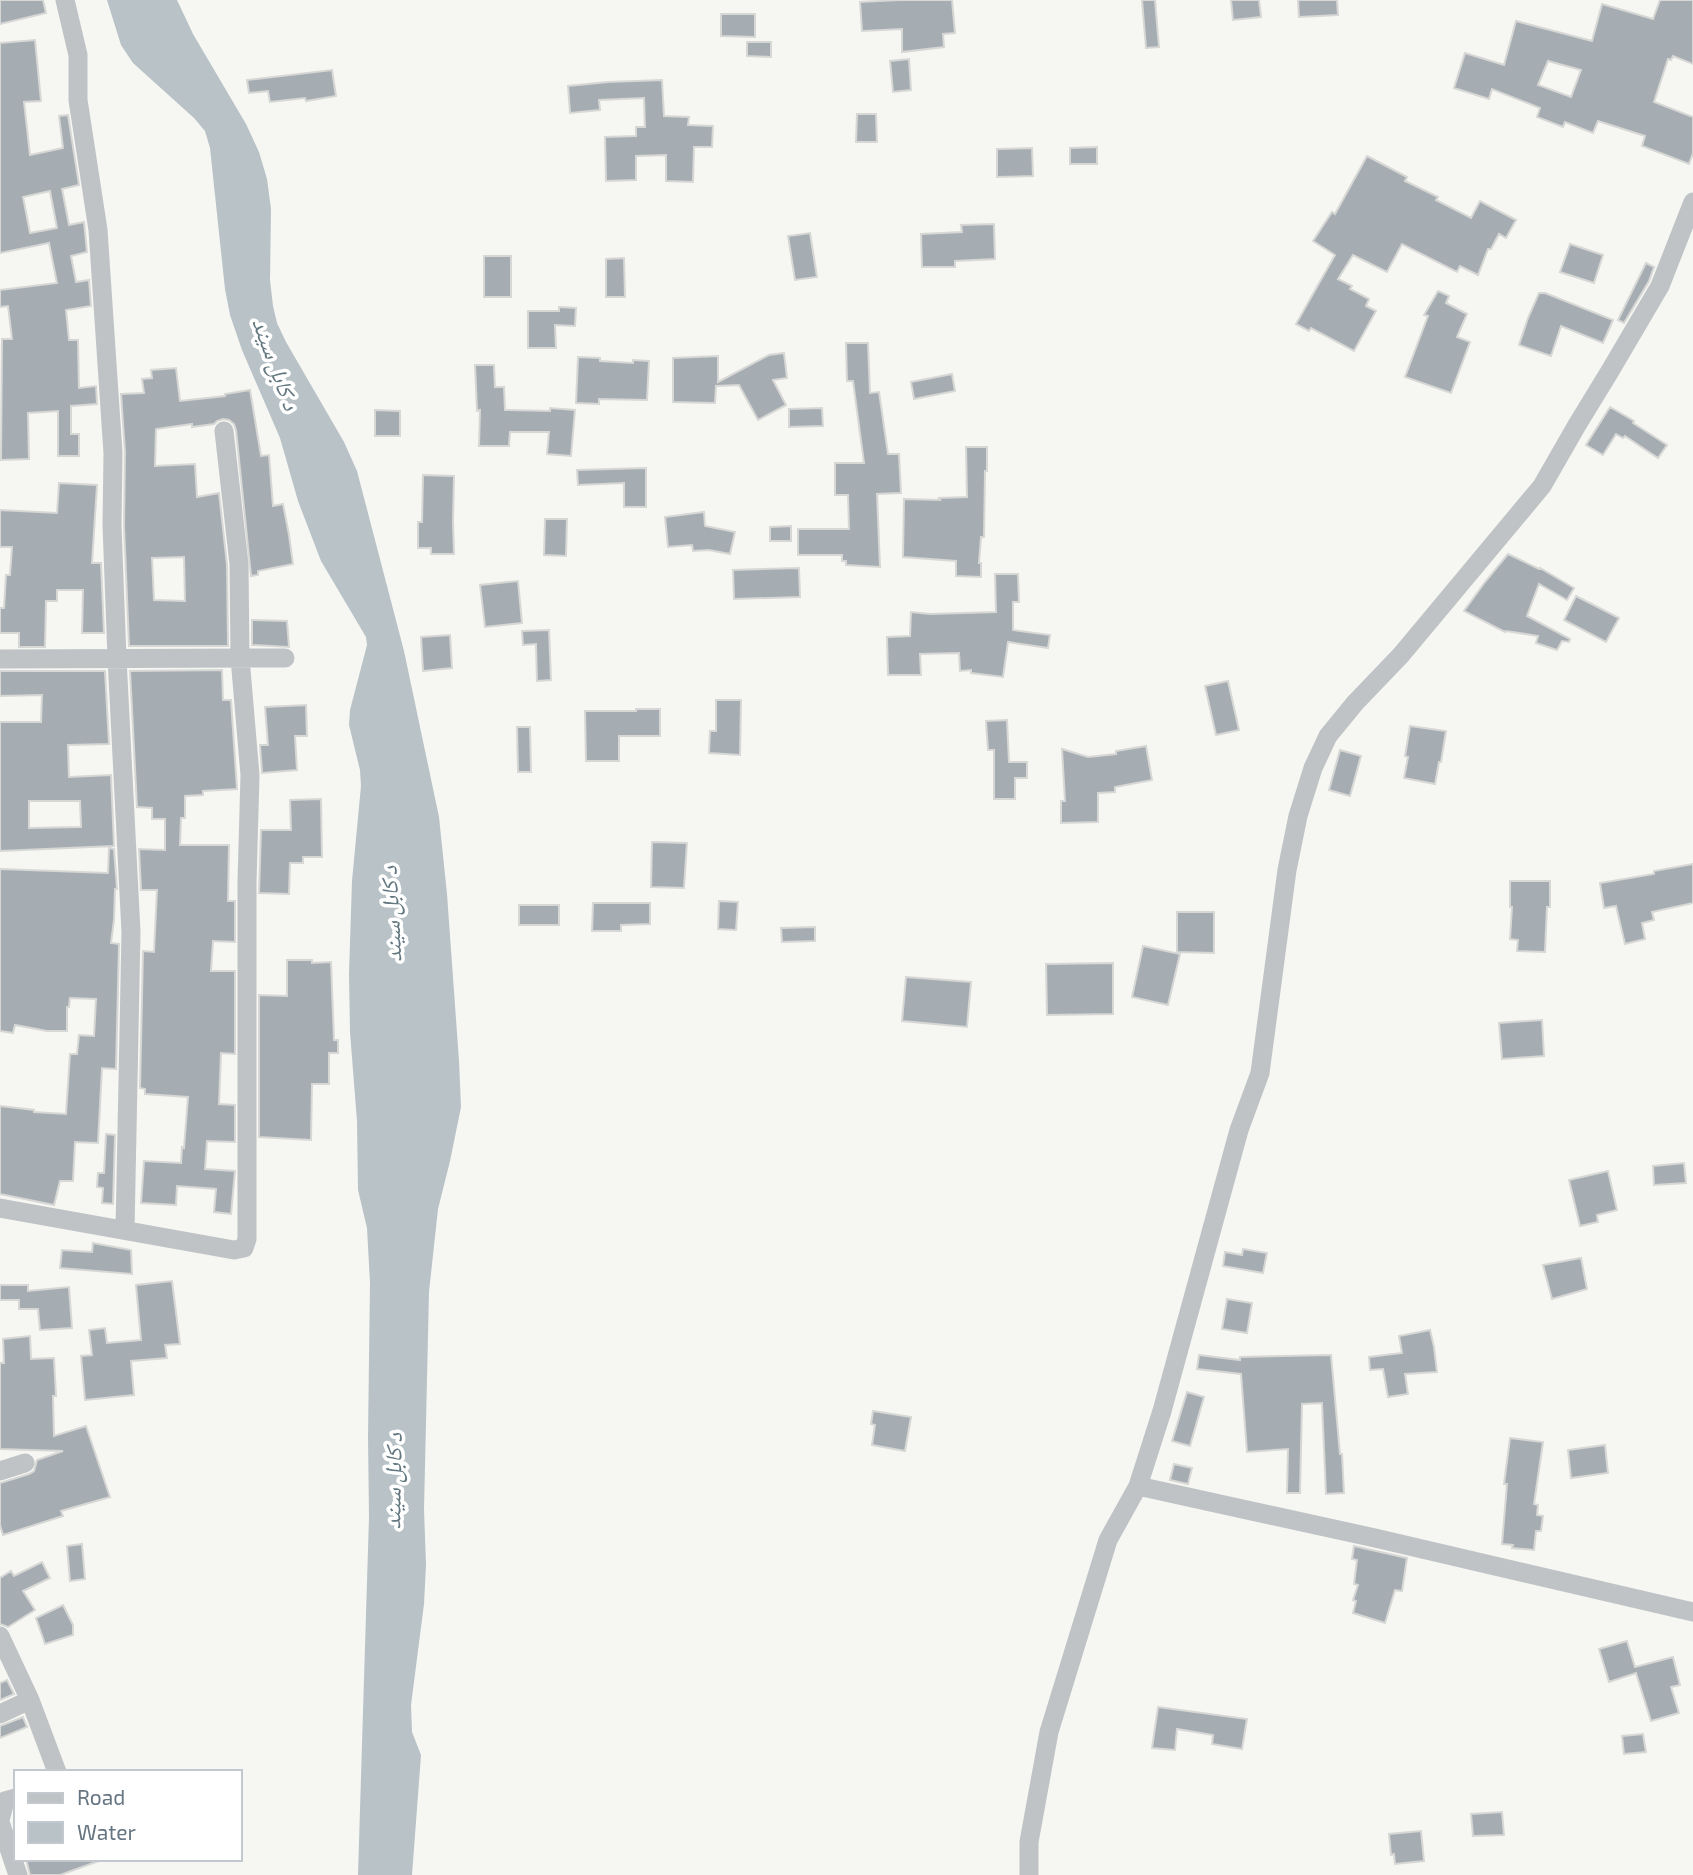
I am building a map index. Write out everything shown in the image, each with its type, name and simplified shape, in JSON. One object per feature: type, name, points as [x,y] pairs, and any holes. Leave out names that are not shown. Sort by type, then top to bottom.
[{"type":"street","points":[[65,0],[78,55],[78,100],[98,230],[113,453],[111,525],[131,932],[125,1230]]},
{"type":"street","points":[[1029,1875],[1029,1842],[1049,1732],[1108,1540],[1138,1486],[1162,1411],[1239,1130],[1260,1073],[1287,870],[1298,816],[1312,768],[1328,736],[1401,655],[1542,486],[1660,286],[1693,202]]},
{"type":"street","points":[[0,1208],[234,1250],[244,1248],[247,1239],[247,882],[250,775],[240,659],[239,564],[224,430]]},
{"type":"street","points":[[0,659],[285,658]]},
{"type":"street","points":[[0,1471],[25,1462]]},
{"type":"street","points":[[1138,1486],[1693,1612]]},
{"type":"street","points":[[0,1636],[30,1700],[56,1770]]},
{"type":"street","points":[[0,1714],[30,1700]]},
{"type":"street","points":[[14,1799],[5,1801],[0,1821],[18,1875]]},
{"type":"water","name":"د کابل سيند","points":[[107,0],[177,0],[259,152],[267,179],[271,209],[270,280],[277,323],[344,442],[357,471],[404,651],[439,817],[447,894],[461,1107],[438,1209],[429,1292],[424,1509],[426,1565],[424,1604],[411,1705],[412,1732],[421,1755],[412,1875],[358,1875],[369,1517],[370,1283],[367,1228],[358,1190],[357,1121],[350,1032],[352,881],[361,786],[360,770],[349,725],[350,710],[367,645],[366,637],[321,561],[298,501],[280,438],[230,315],[210,148],[205,131],[133,63],[121,45]]},
{"type":"building","points":[[0,0],[43,0],[46,13],[0,24]]},
{"type":"building","points":[[952,0],[955,33],[943,34],[944,47],[902,52],[902,29],[862,31],[860,2]]},
{"type":"building","points":[[1142,0],[1155,0],[1159,47],[1146,48]]},
{"type":"building","points":[[1231,0],[1259,0],[1261,17],[1233,20]]},
{"type":"building","points":[[1298,0],[1337,0],[1338,15],[1299,17]]},
{"type":"building","points":[[1660,0],[1693,0],[1693,64],[1673,56],[1671,60],[1668,59],[1654,102],[1693,117],[1693,153],[1689,164],[1642,146],[1645,136],[1598,121],[1593,133],[1565,122],[1563,127],[1537,117],[1540,108],[1492,89],[1489,99],[1454,88],[1465,53],[1504,65],[1516,21],[1592,41],[1602,4],[1653,19]],"holes":[[[1548,61],[1581,70],[1571,97],[1538,85]]]},
{"type":"building","points":[[721,14],[755,14],[755,37],[721,36]]},
{"type":"building","points":[[35,40],[41,101],[24,102],[30,155],[63,148],[59,116],[68,115],[79,185],[62,189],[69,225],[84,222],[87,252],[71,256],[76,282],[89,280],[91,306],[66,310],[69,340],[78,340],[79,388],[96,386],[97,404],[71,406],[71,434],[79,434],[79,456],[58,456],[58,411],[28,413],[29,459],[1,460],[2,339],[12,339],[8,306],[0,307],[0,290],[57,283],[49,243],[0,253],[0,43]],"holes":[[[50,191],[57,228],[30,233],[23,197]]]},
{"type":"building","points":[[747,42],[771,42],[771,57],[747,56]]},
{"type":"building","points":[[909,59],[911,90],[893,92],[890,61]]},
{"type":"building","points":[[332,70],[336,96],[306,101],[305,98],[270,102],[268,91],[249,93],[247,80]]},
{"type":"building","points":[[662,80],[664,116],[689,117],[688,125],[713,126],[712,147],[694,147],[693,182],[666,181],[666,155],[636,156],[636,180],[606,181],[605,137],[636,136],[636,127],[645,127],[644,98],[599,100],[600,110],[570,113],[568,86]]},
{"type":"building","points":[[857,114],[876,114],[877,142],[856,142]]},
{"type":"building","points":[[1097,147],[1097,164],[1070,164],[1070,148]]},
{"type":"building","points":[[1032,148],[1033,176],[997,177],[997,149]]},
{"type":"building","points":[[1367,156],[1407,177],[1405,181],[1438,197],[1436,200],[1471,218],[1480,201],[1516,220],[1506,238],[1499,234],[1491,249],[1488,249],[1478,275],[1460,266],[1457,272],[1402,244],[1387,272],[1353,255],[1338,279],[1369,299],[1366,306],[1376,311],[1354,351],[1311,328],[1309,331],[1296,324],[1335,255],[1313,241],[1332,212],[1335,214]]},
{"type":"building","points":[[994,224],[995,259],[955,261],[955,267],[922,267],[921,234],[962,232],[961,225]]},
{"type":"building","points":[[810,233],[817,277],[795,280],[788,236]]},
{"type":"building","points":[[1570,244],[1603,255],[1594,283],[1560,272]]},
{"type":"building","points":[[484,256],[511,256],[511,297],[484,297]]},
{"type":"building","points":[[624,258],[625,297],[606,297],[606,259]]},
{"type":"building","points":[[1646,263],[1654,267],[1649,281],[1624,323],[1618,320]]},
{"type":"building","points":[[1438,291],[1449,296],[1446,303],[1467,314],[1457,337],[1470,342],[1451,393],[1405,377],[1428,316],[1424,315]]},
{"type":"building","points":[[1539,293],[1613,320],[1603,343],[1561,326],[1551,356],[1519,345]]},
{"type":"building","points":[[559,307],[576,308],[575,326],[555,325],[556,348],[528,348],[528,311],[559,311]]},
{"type":"building","points":[[846,343],[868,343],[870,393],[879,392],[888,454],[899,454],[901,493],[877,494],[880,567],[846,565],[846,561],[842,561],[842,555],[798,555],[798,529],[849,529],[848,495],[835,495],[835,463],[864,463],[853,381],[847,381]]},
{"type":"building","points":[[784,353],[787,378],[773,380],[786,405],[758,420],[739,385],[716,386],[715,403],[673,402],[673,358],[718,356],[718,382],[769,355]]},
{"type":"building","points":[[578,357],[633,363],[633,360],[649,361],[647,400],[599,399],[599,404],[576,403]]},
{"type":"building","points":[[475,365],[494,365],[495,387],[504,387],[505,410],[575,410],[571,456],[547,454],[549,432],[510,432],[509,446],[479,446],[480,410],[477,411]]},
{"type":"building","points":[[176,368],[180,401],[250,390],[261,456],[269,455],[273,506],[283,504],[293,564],[258,571],[258,575],[251,576],[234,424],[223,419],[214,424],[156,429],[155,466],[195,464],[197,497],[219,493],[227,565],[228,646],[129,646],[124,525],[125,452],[121,394],[144,393],[142,379],[152,378],[151,370]],"holes":[[[184,557],[185,601],[154,600],[152,558]]]},
{"type":"building","points":[[952,374],[955,391],[914,399],[911,382]]},
{"type":"building","points":[[1610,407],[1667,445],[1658,458],[1625,436],[1623,438],[1616,434],[1603,455],[1586,445]]},
{"type":"building","points":[[822,408],[823,426],[789,427],[789,409]]},
{"type":"building","points":[[375,410],[400,411],[400,436],[375,436]]},
{"type":"building","points":[[966,447],[987,447],[984,537],[981,537],[979,563],[981,577],[956,576],[956,561],[903,557],[904,499],[940,500],[939,498],[967,497]]},
{"type":"building","points":[[646,468],[646,507],[624,507],[624,483],[578,485],[577,470]]},
{"type":"building","points":[[423,475],[454,476],[454,554],[431,554],[431,548],[418,548],[418,522],[422,522]]},
{"type":"building","points":[[59,483],[97,485],[92,563],[101,563],[104,633],[82,633],[83,590],[57,590],[57,601],[46,601],[45,647],[19,647],[19,633],[0,633],[0,608],[4,608],[6,575],[10,575],[12,547],[0,547],[0,510],[57,513]]},
{"type":"building","points":[[704,512],[705,526],[735,532],[730,554],[709,550],[693,551],[692,545],[668,547],[665,517]]},
{"type":"building","points":[[545,519],[567,519],[566,556],[544,555]]},
{"type":"building","points":[[791,526],[791,541],[770,541],[770,527]]},
{"type":"building","points":[[1508,554],[1540,568],[1574,588],[1567,600],[1539,584],[1527,616],[1570,639],[1569,642],[1562,641],[1557,650],[1536,643],[1538,636],[1505,632],[1464,611]]},
{"type":"building","points":[[799,568],[800,597],[734,599],[733,570]]},
{"type":"building","points":[[995,574],[1018,574],[1019,602],[1013,602],[1013,630],[1050,635],[1048,648],[1008,642],[1003,677],[971,673],[971,670],[960,671],[959,653],[920,654],[921,675],[888,675],[887,637],[910,636],[911,612],[996,612]]},
{"type":"building","points":[[518,581],[522,623],[485,627],[480,585]]},
{"type":"building","points":[[1576,596],[1619,618],[1606,642],[1564,620]]},
{"type":"building","points":[[252,620],[287,621],[289,647],[252,645]]},
{"type":"building","points":[[549,630],[551,680],[537,681],[536,644],[523,645],[522,631]]},
{"type":"building","points":[[450,635],[452,668],[423,671],[421,637]]},
{"type":"building","points":[[222,670],[223,700],[231,700],[237,789],[203,791],[203,795],[185,796],[185,818],[181,818],[180,845],[229,845],[228,901],[235,901],[235,942],[213,941],[211,971],[235,971],[235,1054],[221,1053],[219,1104],[235,1105],[235,1142],[207,1141],[205,1169],[235,1171],[231,1214],[214,1212],[216,1189],[177,1186],[176,1205],[141,1203],[144,1161],[181,1163],[188,1097],[145,1094],[145,1089],[140,1088],[143,951],[154,952],[157,890],[141,890],[139,849],[165,850],[165,819],[152,819],[152,808],[137,807],[130,671]]},
{"type":"building","points":[[0,671],[105,671],[109,744],[68,745],[69,777],[111,775],[114,846],[0,851],[0,722],[41,722],[42,695],[0,696]],"holes":[[[29,801],[80,801],[81,827],[29,828]]]},
{"type":"building","points":[[1228,681],[1239,730],[1216,735],[1205,686]]},
{"type":"building","points":[[716,700],[741,700],[740,755],[709,753],[710,731],[716,731]]},
{"type":"building","points":[[306,705],[307,736],[295,736],[297,770],[262,773],[260,745],[268,745],[265,707]]},
{"type":"building","points":[[660,709],[660,736],[619,736],[619,761],[586,761],[585,711]]},
{"type":"building","points":[[1007,720],[1009,762],[1027,762],[1027,778],[1015,778],[1015,799],[994,799],[994,750],[988,750],[986,721]]},
{"type":"building","points":[[1410,726],[1446,731],[1435,784],[1404,778]]},
{"type":"building","points":[[517,727],[530,727],[531,772],[518,772]]},
{"type":"building","points":[[1146,746],[1152,780],[1115,787],[1115,792],[1098,793],[1098,822],[1061,823],[1061,801],[1065,801],[1062,749],[1088,757],[1116,754],[1116,751]]},
{"type":"building","points":[[1340,750],[1361,756],[1350,796],[1329,790]]},
{"type":"building","points":[[321,799],[322,857],[303,857],[303,863],[290,863],[289,894],[259,893],[261,830],[291,830],[290,800]]},
{"type":"building","points":[[652,842],[687,843],[684,888],[651,887]]},
{"type":"building","points":[[109,848],[114,849],[117,889],[111,943],[119,944],[116,1069],[102,1068],[98,1143],[75,1142],[73,1181],[60,1181],[54,1205],[0,1194],[0,1106],[66,1114],[70,1054],[77,1054],[79,1035],[94,1036],[96,999],[70,998],[67,1007],[67,1031],[47,1031],[15,1025],[13,1033],[0,1031],[0,869],[108,873]]},
{"type":"building","points":[[1693,864],[1693,903],[1652,912],[1654,920],[1642,923],[1645,939],[1625,944],[1616,906],[1604,908],[1600,883]]},
{"type":"building","points":[[1510,881],[1550,881],[1545,952],[1517,951],[1518,940],[1510,939]]},
{"type":"building","points":[[719,901],[738,902],[736,930],[718,929]]},
{"type":"building","points":[[593,903],[650,903],[650,924],[621,925],[621,931],[592,931]]},
{"type":"building","points":[[519,905],[559,905],[559,925],[519,925]]},
{"type":"building","points":[[1177,912],[1214,912],[1214,953],[1177,952]]},
{"type":"building","points":[[815,927],[815,941],[782,942],[781,928]]},
{"type":"building","points":[[1143,946],[1180,954],[1168,1005],[1132,997]]},
{"type":"building","points":[[287,960],[331,962],[334,1040],[338,1040],[338,1053],[329,1053],[329,1084],[312,1084],[311,1140],[259,1137],[259,995],[287,996]]},
{"type":"building","points":[[1113,963],[1113,1014],[1047,1015],[1046,964]]},
{"type":"building","points":[[906,977],[971,982],[967,1027],[902,1021]]},
{"type":"building","points":[[1542,1020],[1544,1056],[1502,1059],[1499,1023]]},
{"type":"building","points":[[106,1134],[115,1135],[113,1204],[102,1203],[103,1188],[97,1187],[98,1173],[104,1173]]},
{"type":"building","points":[[1684,1163],[1686,1183],[1654,1185],[1653,1166]]},
{"type":"building","points":[[1608,1171],[1617,1210],[1597,1215],[1598,1222],[1580,1226],[1569,1180]]},
{"type":"building","points":[[93,1243],[131,1250],[132,1274],[60,1268],[62,1250],[92,1252]]},
{"type":"building","points":[[1243,1249],[1267,1253],[1263,1273],[1223,1266],[1225,1252],[1242,1255]]},
{"type":"building","points":[[1581,1258],[1587,1289],[1552,1299],[1543,1265]]},
{"type":"building","points":[[172,1281],[180,1344],[165,1345],[167,1358],[131,1361],[134,1395],[85,1400],[81,1356],[92,1355],[89,1330],[105,1328],[107,1343],[141,1340],[136,1285]]},
{"type":"building","points":[[0,1285],[28,1285],[28,1291],[69,1287],[72,1328],[40,1330],[38,1309],[19,1309],[19,1300],[0,1300]]},
{"type":"building","points":[[1227,1299],[1252,1303],[1247,1333],[1222,1329]]},
{"type":"building","points":[[1430,1330],[1437,1372],[1405,1374],[1408,1394],[1388,1397],[1383,1369],[1370,1370],[1369,1357],[1402,1353],[1399,1336]]},
{"type":"building","points":[[30,1336],[31,1359],[54,1358],[54,1436],[86,1426],[110,1497],[61,1511],[63,1516],[3,1535],[0,1525],[0,1483],[29,1474],[34,1471],[37,1460],[63,1451],[0,1449],[0,1363],[4,1363],[3,1339]]},
{"type":"building","points":[[1199,1355],[1240,1360],[1240,1357],[1331,1355],[1344,1493],[1326,1494],[1322,1403],[1302,1404],[1300,1493],[1287,1493],[1288,1449],[1247,1452],[1241,1374],[1197,1369]]},
{"type":"building","points":[[1187,1392],[1204,1397],[1190,1446],[1172,1441]]},
{"type":"building","points":[[873,1411],[911,1417],[905,1451],[872,1445],[875,1425],[871,1424]]},
{"type":"building","points":[[1510,1438],[1543,1442],[1534,1504],[1538,1505],[1537,1515],[1543,1516],[1541,1531],[1536,1531],[1534,1550],[1502,1544],[1507,1484],[1504,1484]]},
{"type":"building","points":[[1605,1445],[1608,1473],[1571,1478],[1568,1450]]},
{"type":"building","points":[[1174,1464],[1192,1468],[1188,1484],[1170,1480]]},
{"type":"building","points":[[82,1544],[85,1579],[70,1581],[67,1546]]},
{"type":"building","points":[[1354,1546],[1407,1558],[1402,1591],[1395,1590],[1385,1623],[1353,1613],[1356,1601],[1353,1600],[1358,1585],[1354,1584],[1357,1560],[1352,1559]]},
{"type":"building","points":[[42,1562],[50,1578],[23,1591],[35,1610],[8,1627],[0,1624],[0,1578],[11,1571],[14,1576]]},
{"type":"building","points":[[63,1605],[73,1625],[73,1635],[45,1644],[36,1618]]},
{"type":"building","points":[[1627,1641],[1635,1667],[1673,1657],[1680,1685],[1671,1687],[1679,1713],[1651,1721],[1636,1673],[1609,1682],[1599,1649]]},
{"type":"building","points":[[7,1680],[14,1694],[0,1700],[0,1683]]},
{"type":"building","points":[[1158,1707],[1247,1719],[1242,1749],[1212,1744],[1213,1735],[1177,1729],[1175,1750],[1152,1748]]},
{"type":"building","points":[[23,1717],[27,1727],[0,1738],[0,1726]]},
{"type":"building","points":[[1643,1734],[1646,1752],[1624,1754],[1622,1736]]},
{"type":"building","points":[[1502,1812],[1504,1835],[1473,1836],[1471,1814]]},
{"type":"building","points":[[1421,1831],[1424,1861],[1395,1864],[1394,1854],[1391,1855],[1389,1834]]},
{"type":"building","points":[[26,1861],[99,1861],[60,1875],[30,1875]]}]
